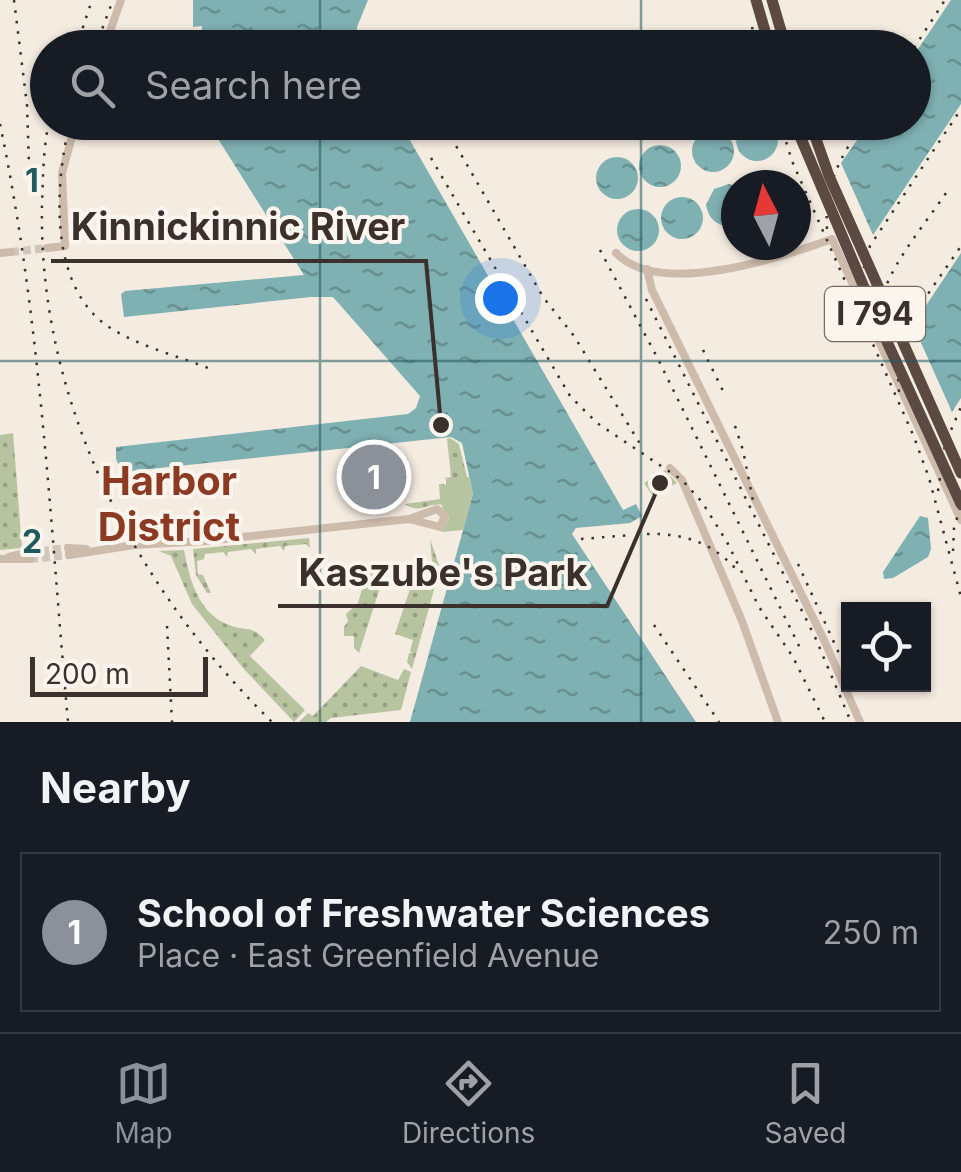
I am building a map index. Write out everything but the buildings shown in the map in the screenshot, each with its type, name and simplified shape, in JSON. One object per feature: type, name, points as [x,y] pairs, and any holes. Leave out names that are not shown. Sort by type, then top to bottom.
[{"type":"highway","points":[[756,0],[765,30]]},
{"type":"highway","points":[[772,0],[781,30]]},
{"type":"highway","name":"I 794","points":[[802,140],[961,504]]},
{"type":"highway","name":"I 794","points":[[816,140],[961,474]]},
{"type":"street","points":[[110,30],[121,0]]},
{"type":"street","points":[[47,248],[65,246],[62,172],[71,140]]},
{"type":"street","points":[[616,253],[627,265],[646,269],[708,272],[748,265],[832,239],[961,520]]},
{"type":"street","points":[[0,253],[11,252]]},
{"type":"street","points":[[646,269],[652,290],[824,640],[860,722]]},
{"type":"street","points":[[670,468],[682,480],[723,576],[778,722]]},
{"type":"street","points":[[68,552],[410,519]]},
{"type":"street","points":[[2,558],[29,556]]},
{"type":"green space","points":[[13,433],[22,548],[0,550],[0,435]]},
{"type":"green space","points":[[447,439],[459,444],[467,477],[443,505],[415,508],[405,504],[440,499],[439,484],[447,489],[449,479],[443,478],[451,477]]},
{"type":"green space","points":[[665,470],[677,483],[652,495],[644,483]]},
{"type":"green space","points":[[469,477],[473,494],[463,530],[441,532],[449,518],[442,507],[440,486],[446,485],[446,479]]},
{"type":"green space","points":[[309,538],[310,548],[306,544],[285,546],[284,551],[280,546],[256,549],[256,554],[251,549],[228,552],[227,557],[223,552],[205,554],[204,559],[197,561],[198,574],[203,575],[211,593],[207,593],[196,575],[193,549]]},
{"type":"green space","points":[[430,539],[440,568],[412,669],[407,662],[413,640],[395,634],[412,583],[426,588],[433,573]]},
{"type":"green space","points":[[184,550],[202,604],[218,620],[252,630],[265,640],[250,656],[305,710],[294,722],[243,668],[192,604],[171,556],[159,551]]},
{"type":"green space","points":[[387,567],[359,653],[354,648],[354,636],[344,636],[346,614],[358,603],[368,569]]},
{"type":"green space","points":[[361,666],[398,680],[404,669],[411,672],[401,710],[331,718],[326,722],[299,722],[308,713],[313,716]]},
{"type":"water","points":[[193,0],[368,0],[357,30],[193,27]]},
{"type":"water","points":[[951,0],[961,0],[961,104],[873,235],[841,163],[857,140],[931,140],[931,30]]},
{"type":"water","points":[[219,140],[410,140],[623,510],[636,504],[642,516],[630,523],[576,528],[572,534],[696,722],[410,722],[473,494],[462,443],[451,437],[122,472],[116,447],[408,414],[416,408],[420,396],[333,297],[124,317],[121,294],[125,291],[304,275]]},
{"type":"water","points":[[695,140],[731,140],[733,159],[721,171],[705,171],[693,159]]},
{"type":"water","points":[[736,140],[778,140],[772,155],[757,161],[742,155]]},
{"type":"water","points":[[660,145],[675,151],[681,166],[675,181],[660,187],[645,181],[639,166],[645,151]]},
{"type":"water","points":[[617,157],[632,163],[638,178],[632,193],[617,199],[602,193],[596,178],[602,163]]},
{"type":"water","points":[[721,187],[721,225],[707,211],[714,189]]},
{"type":"water","points":[[682,197],[697,203],[703,218],[697,233],[682,239],[667,233],[661,218],[667,203]]},
{"type":"water","points":[[638,209],[653,215],[659,230],[653,245],[638,251],[623,245],[617,230],[623,215]]},
{"type":"water","points":[[961,253],[961,398],[952,412],[913,325]]},
{"type":"water","points":[[920,516],[928,518],[928,557],[893,578],[884,579],[883,572]]},
{"type":"tunnel","points":[[11,252],[47,248]]},
{"type":"tunnel","points":[[29,552],[68,548]]},
{"type":"tunnel","points":[[30,559],[69,555]]},
{"type":"railway","points":[[14,0],[27,105],[30,194]]},
{"type":"railway","points":[[82,30],[92,0]]},
{"type":"railway","points":[[102,30],[113,0]]},
{"type":"railway","points":[[926,30],[945,0]]},
{"type":"railway","points":[[863,310],[863,271],[870,246],[961,109]]},
{"type":"railway","points":[[0,124],[35,347],[68,722]]},
{"type":"railway","points":[[46,140],[42,206],[45,279],[57,350],[77,420],[104,487],[138,551],[178,612],[272,722]]},
{"type":"railway","points":[[66,140],[61,174],[61,231],[65,258],[87,307],[118,332],[213,370]]},
{"type":"railway","points":[[453,140],[543,297],[574,336],[642,447]]},
{"type":"railway","points":[[786,140],[914,437],[961,597]]},
{"type":"railway","points":[[827,229],[831,185],[852,140]]},
{"type":"railway","points":[[431,158],[570,396],[597,423],[682,480],[702,502],[759,607],[793,657],[825,722]]},
{"type":"railway","points":[[876,334],[883,294],[891,276],[948,190]]},
{"type":"railway","points":[[899,392],[898,371],[907,332],[961,246]]},
{"type":"railway","points":[[600,250],[801,650]]},
{"type":"railway","points":[[646,299],[815,637],[851,722]]},
{"type":"railway","points":[[703,350],[724,393]]},
{"type":"railway","points":[[938,491],[945,444],[961,407]]},
{"type":"railway","points":[[735,426],[753,501]]},
{"type":"railway","points":[[953,551],[961,505]]},
{"type":"railway","points":[[647,534],[695,541],[735,568]]},
{"type":"railway","points":[[581,539],[631,535]]},
{"type":"railway","points":[[798,564],[841,658]]},
{"type":"railway","points":[[654,625],[719,722]]},
{"type":"railway","points":[[167,626],[172,722]]},
{"type":"place","name":"Kinnickinnic River","points":[[441,425]]},
{"type":"place","name":"School of Freshwater Sciences","points":[[374,477]]},
{"type":"place","name":"Kaszube's Park","points":[[660,483]]},
{"type":"district","name":"Harbor District","points":[[169,504]]}]
